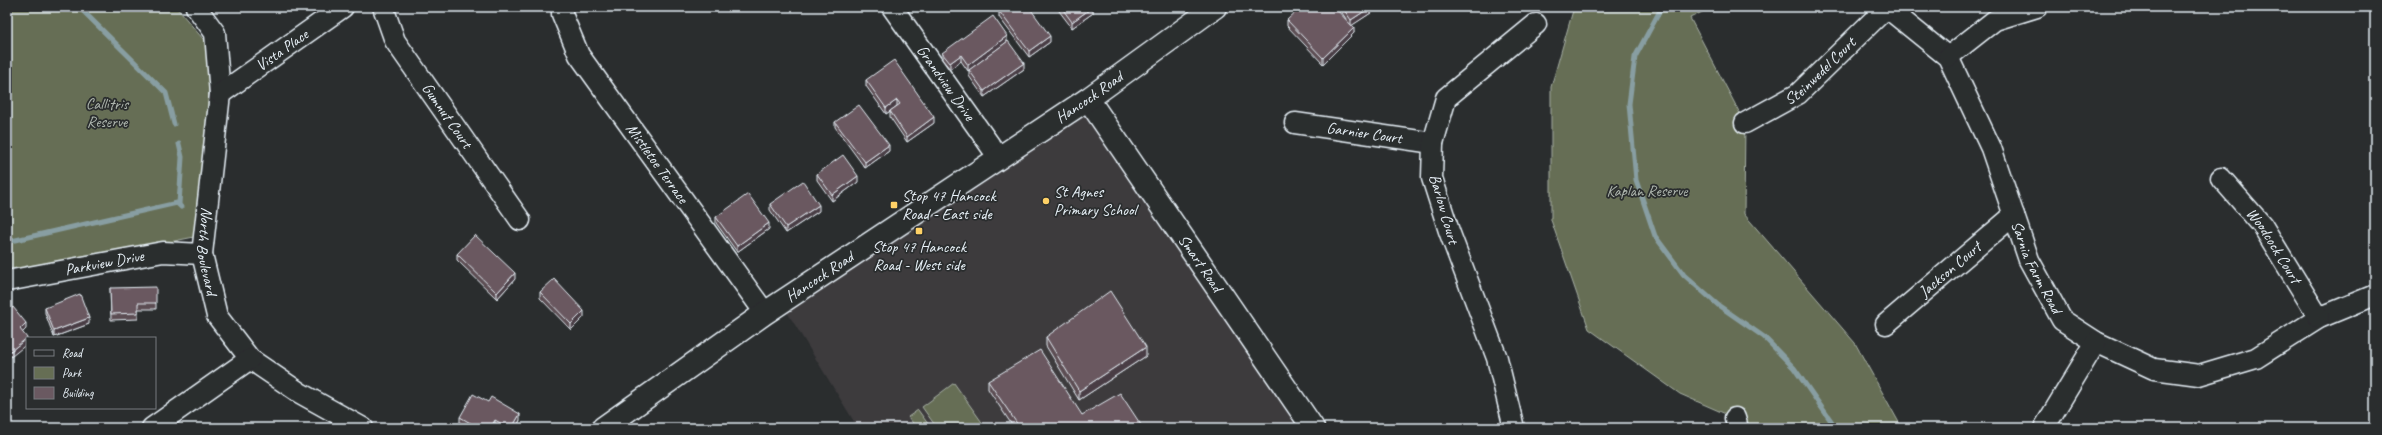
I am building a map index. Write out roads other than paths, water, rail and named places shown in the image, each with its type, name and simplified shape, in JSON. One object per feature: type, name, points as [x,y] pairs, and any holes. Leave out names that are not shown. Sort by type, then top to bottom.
[{"type":"main road","name":"Hancock Road","points":[[603,428],[765,313],[1088,99],[1207,9]]},
{"type":"main road","name":"Smart Road","points":[[1088,99],[1313,428]]},
{"type":"street","name":"North Boulevard","points":[[196,7],[215,33],[220,94],[202,254],[217,316],[250,359],[300,393],[363,428]]},
{"type":"street","name":"Vista Place","points":[[220,94],[343,7]]},
{"type":"street","name":"Gumnut Court","points":[[383,7],[395,41],[520,220]]},
{"type":"street","name":"Mistletoe Terrace","points":[[562,7],[562,14],[580,55],[765,313]]},
{"type":"street","name":"Grandview Drive","points":[[892,7],[999,158]]},
{"type":"street","name":"Sarnia Farm Road","points":[[1886,7],[1948,57],[1991,148],[2029,260],[2062,320],[2096,342],[2154,369],[2199,375],[2256,358],[2319,318],[2375,295]]},
{"type":"street","name":"Steinwedel Court","points":[[1745,123],[1798,94],[1886,7]]},
{"type":"street","points":[[1948,57],[1995,20],[2037,7]]},
{"type":"street","name":"Barlow Court","points":[[1514,428],[1497,358],[1449,231],[1432,178],[1433,143],[1446,98],[1536,24]]},
{"type":"street","name":"Garnier Court","points":[[1295,123],[1433,143]]},
{"type":"street","name":"Woodcock Court","points":[[2221,178],[2262,225],[2319,318]]},
{"type":"street","name":"Jackson Court","points":[[1886,324],[2014,215]]},
{"type":"street","name":"Parkview Drive","points":[[7,281],[164,252],[202,254]]},
{"type":"street","points":[[2044,428],[2096,342]]},
{"type":"street","points":[[152,428],[250,359]]},
{"type":"waterway","points":[[79,7],[166,93],[174,124]]},
{"type":"waterway","points":[[1662,7],[1635,57],[1629,104],[1636,180],[1655,236],[1684,275],[1718,305],[1764,337],[1794,368],[1836,428]]},
{"type":"waterway","points":[[179,144],[182,157],[179,204]]},
{"type":"waterway","points":[[7,242],[177,203],[181,207]]},
{"type":"place","name":"St Agnes Primary School","points":[[1046,201]]},
{"type":"place","name":"Stop 47 Hancock Road - East side","points":[[894,205]]},
{"type":"place","name":"Stop 47 Hancock Road - West side","points":[[919,231]]},
{"type":"park label","name":"Callitris Reserve","points":[[107,113]]},
{"type":"park label","name":"Kaplan Reserve","points":[[1647,191]]}]
